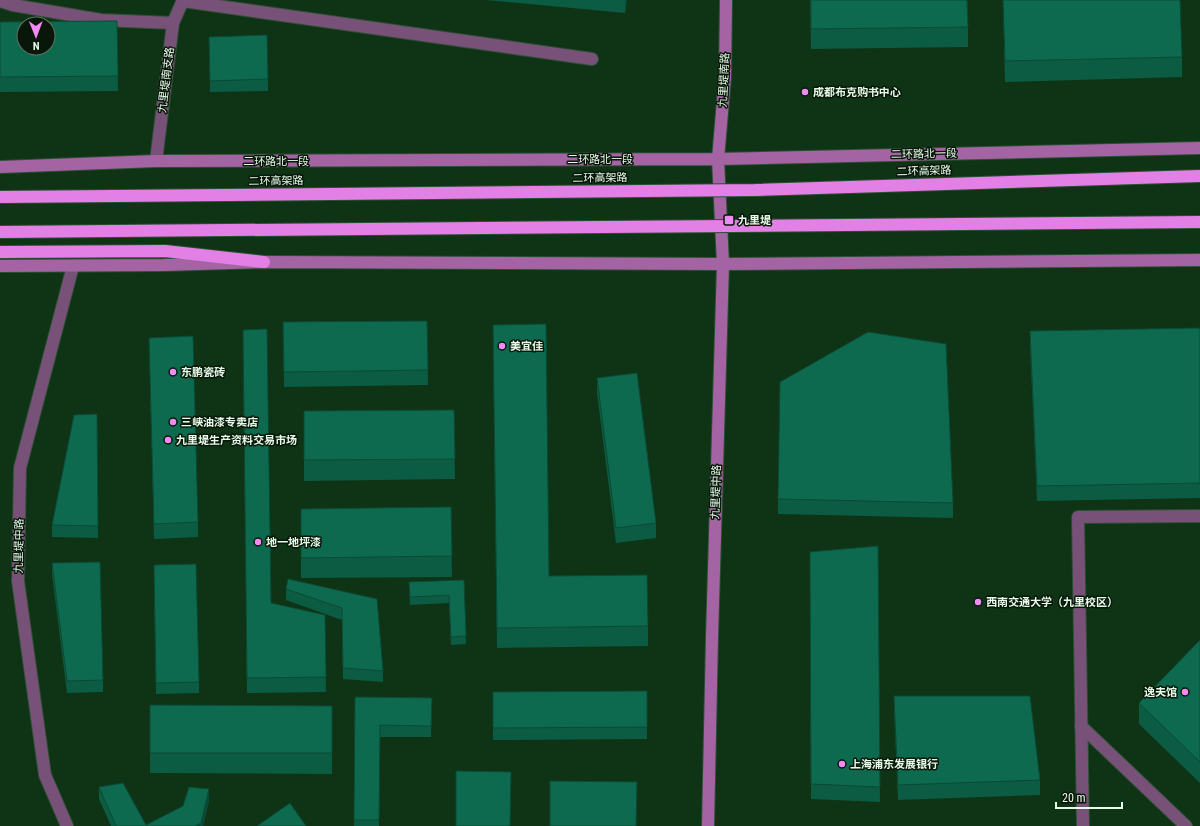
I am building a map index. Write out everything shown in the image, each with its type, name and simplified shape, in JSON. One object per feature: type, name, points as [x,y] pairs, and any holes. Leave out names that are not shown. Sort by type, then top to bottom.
[{"type":"highway","name":"二环高架路","points":[[0,197],[755,190],[1200,176]]},
{"type":"highway","points":[[0,232],[1200,222]]},
{"type":"highway","points":[[0,252],[165,251],[264,262]]},
{"type":"main road","name":"九里堤南路","points":[[718,159],[725,77],[726,0]]},
{"type":"main road","name":"二环路北一段","points":[[0,167],[156,161],[718,159],[1200,148]]},
{"type":"main road","name":"九里堤中路","points":[[708,826],[723,264],[718,159]]},
{"type":"main road","points":[[0,266],[164,265],[264,262],[723,264],[1200,260]]},
{"type":"street","name":"九里堤南支路","points":[[156,161],[173,23],[183,0]]},
{"type":"street","points":[[183,0],[592,59]]},
{"type":"street","points":[[0,1],[13,5],[100,20],[173,23]]},
{"type":"street","name":"九里堤中路","points":[[67,826],[45,774],[18,580],[20,468],[73,266]]},
{"type":"street","points":[[1083,826],[1078,517],[1200,516]]},
{"type":"street","points":[[1081,726],[1186,826]]},
{"type":"building","points":[[811,0],[967,0],[968,27],[811,29]]},
{"type":"building","points":[[1003,0],[1180,0],[1182,57],[1005,61]]},
{"type":"building","points":[[117,21],[118,76],[0,77],[0,22],[16,22],[16,56],[56,56],[56,22]]},
{"type":"building","points":[[267,35],[268,79],[210,81],[209,37]]},
{"type":"building","points":[[427,321],[428,370],[284,372],[283,322]]},
{"type":"building","points":[[546,324],[549,576],[647,575],[648,626],[497,628],[493,325]]},
{"type":"building","points":[[1200,328],[1200,483],[1037,486],[1030,331]]},
{"type":"building","points":[[267,329],[271,603],[325,615],[326,677],[247,678],[243,330]]},
{"type":"building","points":[[868,332],[946,344],[953,503],[778,499],[780,382]]},
{"type":"building","points":[[193,336],[198,522],[154,524],[149,338]]},
{"type":"building","points":[[637,373],[656,523],[616,528],[597,378]]},
{"type":"building","points":[[454,410],[455,459],[304,460],[304,411]]},
{"type":"building","points":[[97,414],[98,526],[52,525],[74,415]]},
{"type":"building","points":[[451,507],[452,556],[301,558],[301,509]]},
{"type":"building","points":[[878,546],[880,787],[811,784],[810,552]]},
{"type":"building","points":[[100,562],[103,680],[67,681],[52,563]]},
{"type":"building","points":[[196,564],[199,682],[156,683],[154,565]]},
{"type":"building","points":[[288,579],[377,599],[383,671],[343,668],[342,608],[286,589]]},
{"type":"building","points":[[464,580],[466,636],[451,637],[449,595],[410,597],[409,582]]},
{"type":"building","name":"逸夫馆","points":[[1200,640],[1200,762],[1139,703]]},
{"type":"building","points":[[647,691],[647,727],[493,728],[493,692]]},
{"type":"building","points":[[894,696],[1030,696],[1040,780],[898,785]]},
{"type":"building","points":[[355,697],[432,698],[431,726],[380,725],[379,820],[354,820]]},
{"type":"building","points":[[150,705],[332,706],[332,753],[150,753]]},
{"type":"building","points":[[456,771],[511,772],[510,826],[456,826]]},
{"type":"building","points":[[550,781],[637,782],[636,826],[550,826]]},
{"type":"building","points":[[123,783],[146,825],[183,806],[189,787],[209,789],[201,823],[195,826],[116,826],[99,787]]},
{"type":"building","points":[[290,803],[306,826],[257,826]]},
{"type":"place","name":"成都布克购书中心","points":[[805,92]]},
{"type":"place","name":"九里堤","points":[[729,220]]},
{"type":"place","name":"美宜佳","points":[[502,346]]},
{"type":"place","name":"东鹏瓷砖","points":[[173,372]]},
{"type":"place","name":"三峡油漆专卖店","points":[[173,422]]},
{"type":"place","name":"九里堤生产资料交易市场","points":[[168,440]]},
{"type":"place","name":"地一地坪漆","points":[[258,542]]},
{"type":"place","name":"西南交通大学（九里校区）","points":[[978,602]]},
{"type":"place","name":"逸夫馆","points":[[1185,692]]},
{"type":"place","name":"上海浦东发展银行","points":[[842,764]]}]
